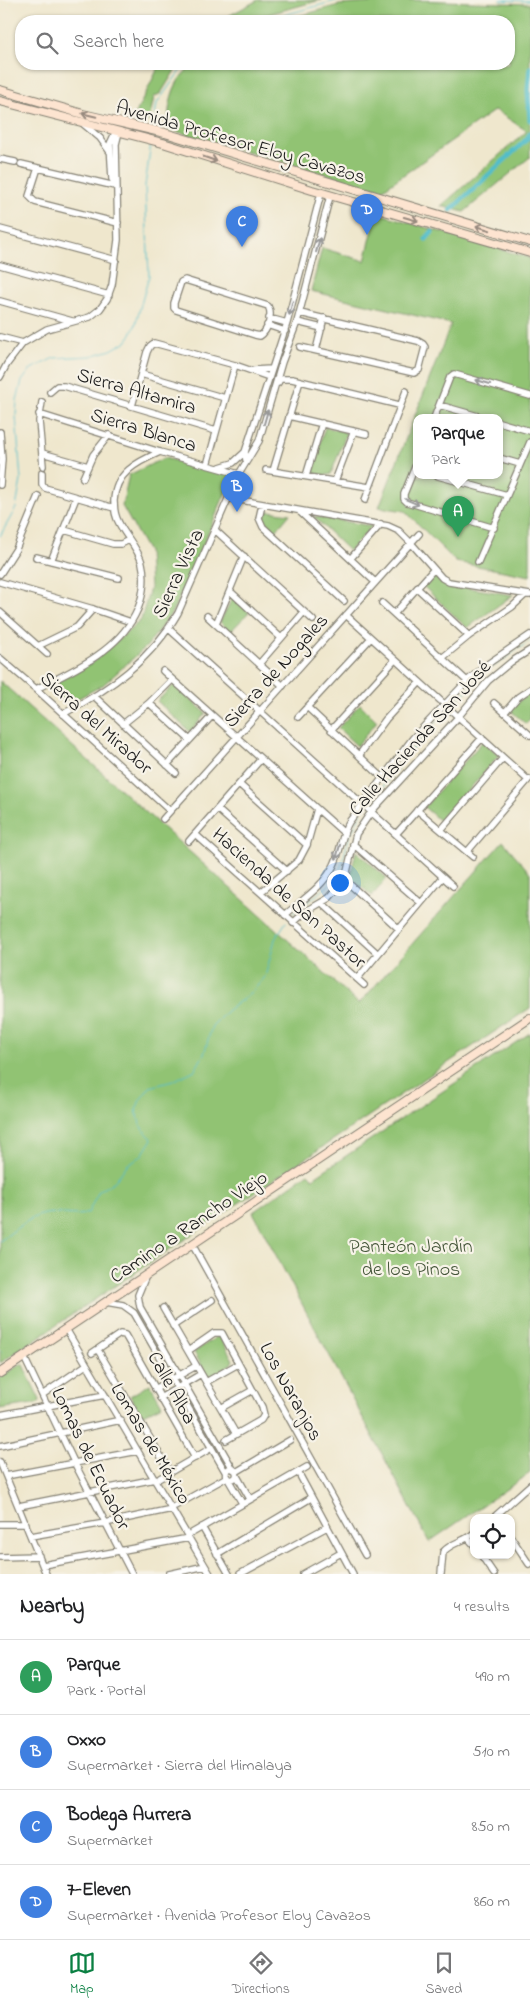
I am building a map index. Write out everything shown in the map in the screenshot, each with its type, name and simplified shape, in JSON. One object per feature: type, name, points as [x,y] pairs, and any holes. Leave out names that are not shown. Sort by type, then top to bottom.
[{"type":"main road","name":"Avenida Profesor Eloy Cavazos","points":[[0,90],[83,114],[165,133],[530,242]]},
{"type":"main road","name":"Avenida Profesor Eloy Cavazos","points":[[0,101],[164,143],[530,253]]},
{"type":"main road","points":[[314,178],[326,193],[336,188],[345,187]]},
{"type":"main road","name":"Camino a Rancho Viejo","points":[[0,1373],[530,1018]]},
{"type":"street","points":[[82,123],[104,143],[111,155]]},
{"type":"street","points":[[0,374],[23,343],[48,329],[74,322],[96,313],[109,295],[116,260],[118,223],[115,184],[112,178],[110,141],[117,132]]},
{"type":"street","points":[[115,184],[117,178],[117,132]]},
{"type":"street","points":[[0,159],[115,184]]},
{"type":"street","points":[[38,168],[29,194],[32,200],[118,223]]},
{"type":"street","points":[[246,460],[246,449],[271,369],[282,341],[302,267],[326,193]]},
{"type":"street","name":"Sierra Vista","points":[[63,714],[95,697],[131,671],[170,629],[186,598],[239,474],[246,460],[255,450],[282,362],[300,313],[311,270],[326,193]]},
{"type":"street","points":[[0,229],[116,260]]},
{"type":"street","points":[[0,265],[109,295]]},
{"type":"street","points":[[302,267],[311,270]]},
{"type":"street","points":[[186,280],[266,305],[270,309],[270,318],[264,334],[255,336],[178,311],[174,308],[174,303],[181,282],[186,280]]},
{"type":"street","points":[[0,301],[74,322]]},
{"type":"street","points":[[300,313],[418,341],[423,344],[424,349],[419,370],[414,373],[300,347]]},
{"type":"street","points":[[270,318],[287,324]]},
{"type":"street","points":[[316,350],[324,318]]},
{"type":"street","points":[[297,322],[322,328]]},
{"type":"street","points":[[267,325],[285,331]]},
{"type":"street","points":[[0,337],[23,343]]},
{"type":"street","points":[[282,341],[289,346]]},
{"type":"street","points":[[132,406],[149,348],[154,343],[235,365],[269,377]]},
{"type":"street","points":[[282,362],[281,373],[292,379]]},
{"type":"street","points":[[207,465],[235,365]]},
{"type":"street","points":[[252,371],[271,369]]},
{"type":"street","points":[[141,374],[225,398]]},
{"type":"street","points":[[436,414],[450,377],[454,374],[530,396]]},
{"type":"street","points":[[274,390],[280,379],[292,379],[399,405]]},
{"type":"street","points":[[273,471],[300,381]]},
{"type":"street","name":"Sierra Altamira","points":[[50,392],[57,386],[64,386],[216,431]]},
{"type":"street","points":[[365,500],[399,405],[406,391]]},
{"type":"street","points":[[42,402],[39,414],[43,466]]},
{"type":"street","points":[[439,405],[471,414]]},
{"type":"street","name":"Sierra Blanca","points":[[39,414],[160,452],[239,474]]},
{"type":"street","points":[[290,416],[366,434]]},
{"type":"street","points":[[306,476],[322,423]]},
{"type":"street","points":[[503,423],[530,432]]},
{"type":"street","points":[[335,481],[354,431]]},
{"type":"street","points":[[0,432],[0,484]]},
{"type":"street","points":[[83,478],[96,450],[109,435]]},
{"type":"street","points":[[478,562],[530,442]]},
{"type":"street","points":[[246,449],[255,450]]},
{"type":"street","points":[[219,468],[233,462],[246,449]]},
{"type":"street","points":[[36,689],[94,659],[131,622],[138,609],[144,578],[141,561],[117,521],[114,508],[116,488],[125,472],[140,460],[160,452]]},
{"type":"street","points":[[42,453],[88,466]]},
{"type":"street","points":[[503,459],[520,464]]},
{"type":"street","points":[[266,470],[369,487]]},
{"type":"street","points":[[42,473],[44,488],[114,508]]},
{"type":"street","points":[[413,474],[404,494],[407,502],[494,528]]},
{"type":"street","points":[[449,479],[507,495]]},
{"type":"street","points":[[0,574],[14,553],[38,496]]},
{"type":"street","points":[[51,562],[76,498]]},
{"type":"street","points":[[229,498],[381,524],[393,528],[411,543],[445,580],[453,583],[528,595]]},
{"type":"street","points":[[262,505],[259,518],[263,527],[344,601]]},
{"type":"street","points":[[299,511],[375,582]]},
{"type":"street","points":[[351,558],[381,524]]},
{"type":"street","points":[[64,530],[113,544],[122,544],[130,540]]},
{"type":"street","points":[[215,530],[313,620]]},
{"type":"street","name":"Sierra de Nogales","points":[[164,818],[419,534]]},
{"type":"street","points":[[216,624],[244,556]]},
{"type":"street","points":[[36,557],[119,578]]},
{"type":"street","points":[[394,614],[434,569]]},
{"type":"street","points":[[0,582],[131,622]]},
{"type":"street","points":[[416,588],[469,636]]},
{"type":"street","points":[[230,591],[281,638]]},
{"type":"street","points":[[442,658],[469,636],[528,595]]},
{"type":"street","points":[[382,603],[467,680]]},
{"type":"street","points":[[38,646],[77,627],[93,609]]},
{"type":"street","points":[[0,612],[47,654]]},
{"type":"street","points":[[259,664],[304,612]]},
{"type":"street","points":[[346,615],[503,758],[529,778],[467,852]]},
{"type":"street","points":[[207,616],[283,686]]},
{"type":"street","points":[[170,629],[259,712],[453,886]]},
{"type":"street","name":"Calle Hacienda San José","points":[[285,915],[314,892],[328,874],[336,860],[344,833],[350,822],[413,738],[446,705],[467,680],[530,635]]},
{"type":"street","points":[[298,717],[371,638]]},
{"type":"street","name":"Calle Hacienda San José","points":[[293,923],[305,912],[334,894],[345,880],[349,869],[353,844],[359,829],[371,812],[494,676],[529,652]]},
{"type":"street","name":"Sierra del Mirador","points":[[0,658],[170,811]]},
{"type":"street","points":[[331,730],[395,660]]},
{"type":"street","points":[[163,670],[344,833]]},
{"type":"street","points":[[123,724],[172,680]]},
{"type":"street","points":[[360,754],[386,719],[420,682]]},
{"type":"street","points":[[505,712],[518,697],[530,688]]},
{"type":"street","points":[[95,697],[176,773]]},
{"type":"street","points":[[149,702],[190,740]]},
{"type":"street","points":[[494,703],[528,733],[530,725]]},
{"type":"street","points":[[307,707],[360,754],[383,778]]},
{"type":"street","points":[[167,764],[212,716]]},
{"type":"street","points":[[396,834],[482,738]]},
{"type":"street","points":[[441,830],[503,758]]},
{"type":"street","points":[[189,841],[261,759]]},
{"type":"street","points":[[239,784],[307,845]]},
{"type":"street","points":[[217,809],[287,871]]},
{"type":"street","points":[[261,892],[299,860],[307,845],[317,809]]},
{"type":"street","points":[[417,810],[473,857]]},
{"type":"street","name":"Hacienda de San Pastor","points":[[195,834],[364,985]]},
{"type":"street","points":[[353,844],[421,903]]},
{"type":"street","points":[[357,979],[443,877]]},
{"type":"street","points":[[345,880],[399,929]]},
{"type":"street","points":[[322,903],[378,954]]},
{"type":"street","name":"Los Naranjos","points":[[192,1244],[365,1555]]},
{"type":"street","points":[[148,1274],[141,1283],[138,1294],[140,1307],[250,1499]]},
{"type":"street","points":[[173,1326],[212,1300]]},
{"type":"street","points":[[104,1302],[123,1305],[134,1313],[178,1387],[242,1504]]},
{"type":"street","points":[[163,1308],[236,1434]]},
{"type":"street","points":[[139,1323],[146,1318]]},
{"type":"street","name":"Lomas de México","points":[[66,1329],[138,1451],[157,1479],[210,1574]]},
{"type":"street","points":[[188,1351],[218,1332],[224,1336],[262,1407],[264,1415],[261,1420],[226,1440]]},
{"type":"street","name":"Calle Alba","points":[[170,1472],[95,1351],[122,1334],[126,1336],[195,1458]]},
{"type":"street","name":"Lomas de Ecuador","points":[[24,1357],[60,1434],[132,1574]]},
{"type":"street","points":[[206,1382],[238,1364]]},
{"type":"street","points":[[42,1395],[86,1365]]},
{"type":"street","points":[[155,1389],[196,1366]]},
{"type":"street","points":[[160,1398],[201,1374]]},
{"type":"street","points":[[221,1408],[253,1390]]},
{"type":"street","points":[[0,1415],[105,1395]]},
{"type":"street","points":[[0,1446],[121,1420]]},
{"type":"street","points":[[227,1476],[232,1480],[235,1472],[290,1440]]},
{"type":"street","points":[[19,1506],[157,1479],[208,1450]]},
{"type":"street","points":[[6,1476],[138,1451]]},
{"type":"street","points":[[0,1462],[46,1574]]},
{"type":"street","points":[[43,1565],[121,1552],[190,1536],[250,1499],[307,1468]]},
{"type":"street","points":[[31,1536],[105,1524],[173,1508],[227,1476],[229,1470],[235,1472]]},
{"type":"street","points":[[298,1472],[353,1574]]},
{"type":"street","points":[[500,1514],[529,1489]]},
{"type":"street","points":[[217,1554],[311,1498]]},
{"type":"street","points":[[0,1524],[26,1524]]},
{"type":"street","points":[[202,1527],[229,1574]]},
{"type":"street","points":[[240,1574],[327,1527]]},
{"type":"street","points":[[441,1574],[443,1552],[454,1543],[468,1538],[470,1541]]},
{"type":"street","points":[[515,1543],[529,1564]]},
{"type":"street","points":[[303,1574],[341,1553]]},
{"type":"street","points":[[0,1557],[39,1556]]},
{"type":"street","points":[[484,1559],[494,1574]]},
{"type":"street","points":[[169,1574],[205,1566]]},
{"type":"green space","points":[[258,0],[321,0],[265,15],[230,15]]},
{"type":"green space","points":[[413,0],[530,4],[530,157],[464,212],[441,206],[527,131],[495,110],[382,190],[168,129],[169,110],[173,92],[182,76],[188,70],[515,70],[515,15],[302,15],[339,5]]},
{"type":"green space","points":[[157,70],[175,70],[161,93],[154,97],[149,121],[134,117]]},
{"type":"green space","points":[[377,213],[530,258],[530,576],[456,562],[405,511],[379,507],[413,421],[413,479],[503,479],[503,414],[416,414],[451,324],[311,291],[322,248],[365,261]]},
{"type":"green space","points":[[325,427],[345,432],[346,434],[331,474],[324,475],[312,471]]},
{"type":"green space","points":[[164,458],[233,475],[189,578],[171,614],[147,646],[103,685],[75,700],[60,699],[58,681],[92,663],[141,620],[150,588],[148,552],[122,506],[129,475]]},
{"type":"green space","points":[[268,511],[290,514],[275,532],[263,520]]},
{"type":"green space","points":[[313,516],[372,526],[349,551]]},
{"type":"green space","points":[[434,573],[445,584],[513,595],[467,628],[423,586]]},
{"type":"green space","points":[[233,597],[249,612],[230,632],[220,622]]},
{"type":"green space","points":[[0,681],[359,1004],[503,841],[530,873],[530,1008],[0,1363]]},
{"type":"green space","points":[[174,685],[206,713],[190,732],[157,701]]},
{"type":"green space","points":[[530,691],[530,719],[526,724],[510,710]]},
{"type":"green space","points":[[360,704],[377,721],[357,746],[338,728]]},
{"type":"green space","points":[[483,741],[499,755],[441,822],[424,807]]},
{"type":"green space","points":[[356,851],[387,878],[372,896],[350,877]]},
{"type":"green space","name":"Panteón Jardín de los Pinos","points":[[530,1033],[530,1473],[429,1542],[253,1212],[308,1173],[313,1178]]},
{"type":"green space","points":[[218,1336],[233,1360],[231,1364],[210,1377],[207,1376],[194,1352]]},
{"type":"green space","points":[[21,1364],[40,1400],[39,1403],[0,1409],[0,1377]]},
{"type":"green space","points":[[150,1384],[162,1405],[142,1415],[130,1396]]},
{"type":"waterway","points":[[284,15],[339,0]]},
{"type":"waterway","points":[[501,0],[530,1]]},
{"type":"waterway","points":[[530,68],[528,90],[530,120]]},
{"type":"waterway","points":[[153,127],[157,103],[181,70]]},
{"type":"waterway","points":[[451,210],[527,139],[530,133]]},
{"type":"waterway","points":[[0,536],[16,508],[21,480],[16,416],[17,400],[22,381],[31,369],[54,358],[91,356],[111,350],[127,341],[135,326],[149,276],[145,186],[151,143]]},
{"type":"waterway","points":[[426,239],[432,232]]},
{"type":"waterway","points":[[454,704],[484,673],[530,641]]},
{"type":"waterway","points":[[371,802],[416,744],[446,712]]},
{"type":"waterway","points":[[293,913],[327,887],[341,867],[349,837],[362,812]]},
{"type":"waterway","points":[[0,1241],[27,1221],[45,1214],[77,1215],[88,1213],[99,1191],[115,1181],[127,1165],[142,1155],[152,1139],[141,1127],[136,1110],[140,1100],[150,1087],[173,1081],[195,1070],[204,1054],[212,1026],[228,1010],[251,993],[265,977],[275,939],[286,922]]},
{"type":"place","name":"7-Eleven","points":[[367,235]]},
{"type":"place","name":"Bodega Aurrera","points":[[242,247]]},
{"type":"place","name":"Oxxo","points":[[237,512]]},
{"type":"place","name":"Parque","points":[[458,537]]}]
